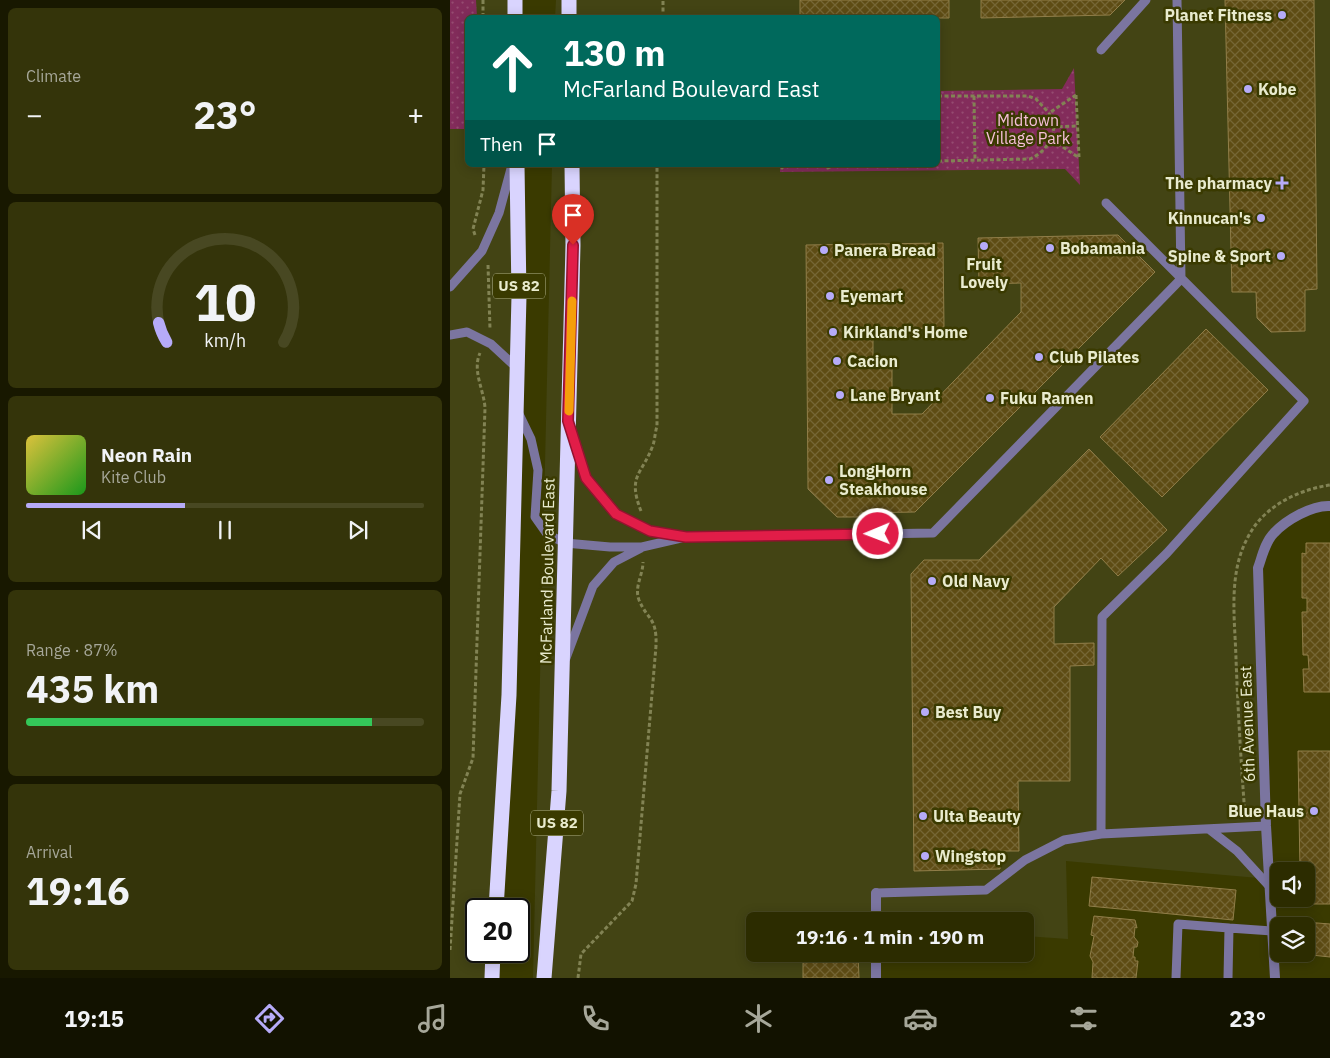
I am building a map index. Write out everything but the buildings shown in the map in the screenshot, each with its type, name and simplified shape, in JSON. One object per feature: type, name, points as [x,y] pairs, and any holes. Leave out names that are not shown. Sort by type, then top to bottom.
[{"type":"highway","points":[[515,0],[515,15]]},
{"type":"highway","points":[[569,0],[569,15]]},
{"type":"highway","name":"US 82","points":[[497,898],[509,695],[519,296],[517,167]]},
{"type":"highway","name":"McFarland Boulevard East","points":[[544,978],[559,791],[573,245],[572,167]]},
{"type":"highway","points":[[492,978],[493,963]]},
{"type":"street","name":"6th Avenue East","points":[[1270,887],[1266,826],[1258,568],[1266,546],[1274,532],[1296,516],[1324,506],[1330,506]]},
{"type":"street","points":[[876,893],[876,912]]},
{"type":"street","points":[[876,962],[876,978]]},
{"type":"street","name":"6th Avenue East","points":[[1274,962],[1275,978]]},
{"type":"lane","points":[[1101,50],[1146,0]]},
{"type":"lane","points":[[562,668],[593,586],[614,562],[642,547],[686,537],[933,533],[1181,279],[1177,0]]},
{"type":"lane","points":[[450,287],[482,251],[499,213],[511,167]]},
{"type":"lane","points":[[1101,834],[1102,617],[1167,552],[1304,401],[1106,203]]},
{"type":"lane","points":[[450,335],[467,332],[491,344],[517,368]]},
{"type":"lane","points":[[516,408],[531,439],[538,470],[535,517],[547,534],[566,543],[642,547]]},
{"type":"lane","points":[[568,421],[586,478],[616,514],[643,527],[686,537]]},
{"type":"lane","points":[[876,893],[986,890],[1044,849],[1064,840],[1101,834],[1266,826]]},
{"type":"lane","points":[[1210,830],[1237,851],[1270,887]]},
{"type":"lane","points":[[1176,978],[1178,924],[1270,931]]},
{"type":"lane","points":[[1228,978],[1229,928]]},
{"type":"path","points":[[482,0],[483,15]]},
{"type":"path","points":[[663,0],[663,15]]},
{"type":"path","points":[[1049,113],[1076,95],[1079,157],[1052,140]]},
{"type":"path","points":[[940,96],[1028,96],[1036,99],[1049,113],[1054,126],[1052,140],[1037,155],[1030,159],[940,161]]},
{"type":"path","points":[[974,96],[975,160]]},
{"type":"path","points":[[1054,126],[1077,126]]},
{"type":"path","points":[[473,229],[483,190],[484,167]]},
{"type":"path","points":[[643,527],[642,513],[636,497],[635,485],[639,470],[653,445],[656,426],[657,167]]},
{"type":"path","points":[[488,264],[491,328]]},
{"type":"path","points":[[450,950],[460,794],[473,758],[485,408],[484,394],[476,365],[480,353]]},
{"type":"path","points":[[578,978],[581,954],[632,901],[636,884],[657,633],[653,621],[639,600],[638,590],[643,570],[642,547]]},
{"type":"shaded area","points":[[450,0],[515,0],[515,15],[465,15],[465,167],[517,167],[496,898],[465,898],[465,963],[493,963],[492,978],[450,978]]},
{"type":"shaded area","points":[[556,0],[1330,0],[1330,506],[1324,505],[1274,533],[1262,555],[1270,879],[1066,861],[1068,939],[1034,937],[1034,912],[746,912],[746,962],[875,962],[874,978],[533,978],[552,167],[940,167],[940,15],[555,15]]},
{"type":"green space","points":[[450,0],[476,0],[477,15],[465,15],[465,129],[450,129]]},
{"type":"green space","name":"Midtown Village Park","points":[[1074,68],[1080,185],[1065,169],[780,172],[780,167],[940,167],[940,91],[1062,89]]},
{"type":"slow traffic","points":[[569,411],[572,301]]},
{"type":"place","name":"Planet Fitness","points":[[1282,15]]},
{"type":"place","name":"Kobe","points":[[1248,89]]},
{"type":"place","name":"The pharmacy","points":[[1282,183]]},
{"type":"place","name":"Kinnucan's","points":[[1261,218]]},
{"type":"place","name":"Fruit Lovely","points":[[984,246]]},
{"type":"place","name":"Bobamania","points":[[1050,248]]},
{"type":"place","name":"Panera Bread","points":[[824,250]]},
{"type":"place","name":"Spine & Sport","points":[[1281,256]]},
{"type":"place","name":"Eyemart","points":[[830,296]]},
{"type":"place","name":"Kirkland's Home","points":[[833,332]]},
{"type":"place","name":"Club Pilates","points":[[1039,357]]},
{"type":"place","name":"Cacion","points":[[837,361]]},
{"type":"place","name":"Lane Bryant","points":[[840,395]]},
{"type":"place","name":"Fuku Ramen","points":[[990,398]]},
{"type":"place","name":"LongHorn Steakhouse","points":[[829,480]]},
{"type":"place","name":"Old Navy","points":[[932,581]]},
{"type":"place","name":"Best Buy","points":[[925,712]]},
{"type":"place","name":"Blue Haus","points":[[1314,811]]},
{"type":"place","name":"Ulta Beauty","points":[[923,816]]},
{"type":"place","name":"Wingstop","points":[[925,856]]},
{"type":"route","points":[[573,245],[568,421],[586,478],[616,514],[650,531],[686,537],[878,534]]}]
